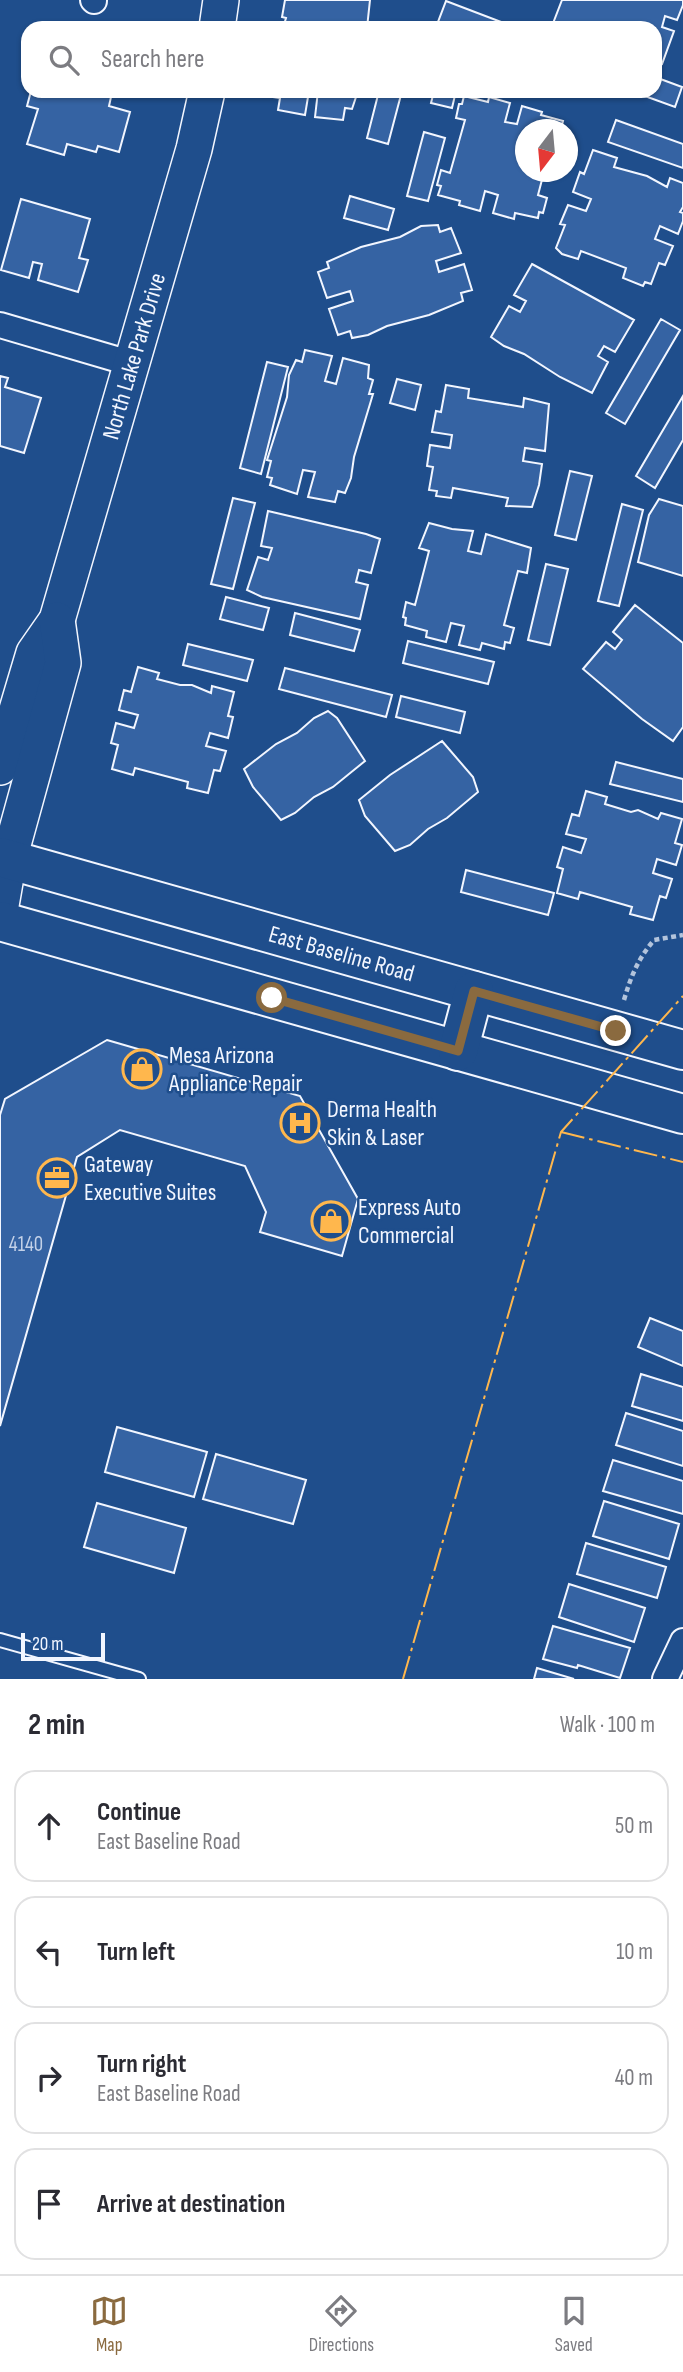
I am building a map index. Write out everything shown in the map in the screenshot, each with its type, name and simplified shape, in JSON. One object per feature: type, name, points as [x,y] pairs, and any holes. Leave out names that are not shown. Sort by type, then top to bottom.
[{"type":"main road","name":"East Baseline Road","points":[[4,858],[683,1050]]},
{"type":"main road","points":[[0,921],[683,1114]]},
{"type":"main road","points":[[458,1051],[474,991]]},
{"type":"street","points":[[218,21],[221,0]]},
{"type":"street","name":"North Lake Park Drive","points":[[0,767],[34,653],[58,620],[194,149],[205,98]]},
{"type":"street","points":[[0,325],[133,364]]},
{"type":"street","name":"North Lake Park Drive","points":[[0,911],[4,858],[63,663],[58,620]]},
{"type":"street","points":[[672,1674],[683,1642]]},
{"type":"lane","points":[[0,1640],[139,1679]]},
{"type":"path","points":[[616,1031],[631,975],[642,954],[654,940],[683,935]]},
{"type":"building","points":[[285,0],[370,0],[368,21],[285,21],[286,18],[282,17]]},
{"type":"building","points":[[562,0],[683,0],[677,20],[665,16],[662,27],[662,21],[554,21]]},
{"type":"building","points":[[446,1],[499,21],[438,21]]},
{"type":"building","points":[[662,27],[674,31],[662,64]]},
{"type":"building","points":[[662,80],[682,87],[675,107],[650,98],[662,98]]},
{"type":"building","points":[[29,98],[111,98],[109,106],[130,112],[119,152],[98,146],[96,152],[67,144],[64,155],[27,144],[38,109],[27,106]]},
{"type":"building","points":[[280,98],[308,98],[305,115],[278,110]]},
{"type":"building","points":[[317,98],[356,98],[352,109],[345,108],[343,120],[315,117]]},
{"type":"building","points":[[377,98],[400,98],[388,144],[367,138]]},
{"type":"building","points":[[432,98],[454,98],[452,108],[431,103]]},
{"type":"building","points":[[464,98],[488,102],[489,98],[492,98],[510,103],[505,122],[515,124],[515,182],[541,182],[538,195],[547,198],[543,213],[539,212],[538,218],[515,213],[514,219],[493,213],[498,195],[485,191],[480,211],[459,205],[460,201],[438,195],[441,186],[437,185],[441,170],[450,173],[465,120],[456,118],[459,104],[462,104]]},
{"type":"building","points":[[522,106],[542,112],[541,115],[556,119],[518,119]]},
{"type":"building","points":[[616,120],[683,144],[683,168],[608,142]]},
{"type":"building","points":[[424,132],[445,138],[428,201],[407,196]]},
{"type":"building","points":[[593,150],[617,158],[614,167],[647,176],[667,187],[670,178],[683,183],[683,207],[680,212],[683,213],[683,221],[678,234],[660,226],[655,239],[673,246],[665,265],[659,263],[651,284],[645,282],[643,286],[623,278],[626,268],[581,251],[578,259],[562,254],[556,248],[565,225],[560,224],[568,205],[586,211],[591,199],[573,192],[580,172],[584,174]]},
{"type":"building","points":[[350,196],[394,209],[388,230],[344,218]]},
{"type":"building","points":[[21,199],[90,219],[79,258],[88,260],[78,292],[38,280],[42,264],[33,262],[29,278],[1,270]]},
{"type":"building","points":[[438,225],[440,232],[451,228],[461,253],[436,261],[439,272],[464,264],[472,290],[461,293],[463,301],[368,335],[352,338],[350,331],[338,335],[329,309],[353,301],[350,291],[327,298],[318,272],[329,268],[327,262],[361,247],[400,237],[421,226]]},
{"type":"building","points":[[532,264],[634,320],[615,352],[604,346],[598,356],[608,362],[592,393],[491,337],[509,306],[520,312],[526,301],[514,295]]},
{"type":"building","points":[[661,319],[680,330],[625,424],[606,413]]},
{"type":"building","points":[[305,350],[332,356],[325,381],[336,384],[343,358],[369,365],[368,378],[373,380],[369,394],[373,394],[354,457],[351,478],[345,493],[338,491],[335,502],[308,497],[315,472],[303,470],[297,494],[270,485],[272,478],[267,477],[271,461],[267,460],[287,397],[289,375],[296,360],[302,362]]},
{"type":"building","points":[[267,362],[288,367],[261,474],[240,468]]},
{"type":"building","points":[[0,376],[8,378],[5,387],[41,398],[24,453],[0,446]]},
{"type":"building","points":[[397,379],[421,385],[415,410],[390,403]]},
{"type":"building","points":[[446,385],[469,389],[468,398],[523,407],[524,398],[549,404],[545,451],[525,448],[523,461],[542,464],[532,507],[506,506],[508,498],[453,488],[451,498],[436,496],[437,491],[429,490],[433,467],[427,466],[430,445],[450,448],[452,435],[432,432],[436,411],[441,412]]},
{"type":"building","points":[[683,396],[683,440],[655,488],[636,476]]},
{"type":"building","points":[[570,471],[592,476],[576,540],[555,535]]},
{"type":"building","points":[[233,498],[255,503],[233,589],[211,584]]},
{"type":"building","points":[[659,499],[683,506],[683,576],[638,562],[649,515]]},
{"type":"building","points":[[622,504],[643,510],[619,606],[598,601]]},
{"type":"building","points":[[268,511],[380,539],[371,573],[359,570],[356,582],[368,585],[360,619],[262,597],[247,590],[258,557],[268,560],[272,548],[261,546]]},
{"type":"building","points":[[429,523],[473,531],[468,551],[481,554],[486,534],[531,548],[527,573],[518,571],[504,625],[514,628],[510,643],[505,642],[504,649],[482,643],[480,650],[459,645],[464,626],[451,623],[446,642],[426,637],[427,631],[405,625],[406,618],[403,617],[406,602],[415,605],[429,551],[419,548]]},
{"type":"building","points":[[546,564],[568,569],[550,645],[528,640]]},
{"type":"building","points":[[226,597],[269,608],[263,630],[220,619]]},
{"type":"building","points":[[635,605],[683,643],[683,727],[673,741],[642,719],[583,669],[606,642],[615,649],[622,640],[613,632]]},
{"type":"building","points":[[295,613],[360,630],[354,651],[290,635]]},
{"type":"building","points":[[408,641],[494,662],[488,684],[403,663]]},
{"type":"building","points":[[188,644],[253,660],[247,681],[183,665]]},
{"type":"building","points":[[138,667],[159,673],[157,679],[180,685],[192,685],[211,693],[212,686],[234,692],[228,716],[233,717],[228,738],[210,733],[206,746],[226,751],[220,771],[214,770],[208,793],[187,788],[188,782],[135,768],[133,775],[112,769],[118,745],[111,743],[116,723],[134,728],[138,715],[119,710],[124,690],[131,692]]},
{"type":"building","points":[[285,668],[392,695],[386,717],[279,689]]},
{"type":"building","points":[[401,696],[465,712],[460,733],[396,717]]},
{"type":"building","points":[[328,711],[337,718],[365,761],[333,787],[281,820],[253,787],[244,769],[276,744]]},
{"type":"building","points":[[442,741],[473,777],[478,792],[410,845],[395,851],[365,816],[359,800],[390,775]]},
{"type":"building","points":[[616,762],[683,779],[683,802],[610,784]]},
{"type":"building","points":[[586,791],[607,797],[605,804],[631,812],[638,810],[658,819],[661,813],[682,819],[675,843],[682,845],[676,865],[657,859],[653,873],[672,879],[666,898],[660,896],[653,920],[630,914],[632,907],[580,892],[578,899],[557,893],[563,869],[557,867],[563,847],[581,853],[586,839],[566,834],[572,814],[579,816]]},
{"type":"building","points":[[466,870],[554,893],[548,915],[461,892]]},
{"type":"building","points":[[107,1040],[300,1096],[358,1199],[342,1256],[260,1232],[266,1212],[245,1166],[120,1130],[77,1157],[0,1426],[0,1115],[5,1099]]},
{"type":"building","points":[[650,1318],[683,1331],[683,1366],[638,1347]]},
{"type":"building","points":[[641,1374],[683,1387],[683,1421],[632,1406]]},
{"type":"building","points":[[626,1413],[683,1431],[683,1466],[616,1445]]},
{"type":"building","points":[[117,1427],[207,1452],[194,1497],[105,1472]]},
{"type":"building","points":[[216,1454],[306,1480],[293,1524],[203,1499]]},
{"type":"building","points":[[613,1460],[683,1481],[683,1514],[603,1491]]},
{"type":"building","points":[[604,1501],[679,1524],[669,1559],[593,1536]]},
{"type":"building","points":[[97,1503],[186,1528],[174,1573],[84,1547]]},
{"type":"building","points":[[586,1543],[666,1567],[657,1598],[577,1574]]},
{"type":"building","points":[[569,1584],[645,1608],[634,1642],[559,1617]]},
{"type":"building","points":[[553,1626],[630,1648],[620,1678],[578,1665],[577,1668],[543,1659]]},
{"type":"building","points":[[537,1668],[574,1679],[534,1679]]},
{"type":"power","points":[[403,1679],[561,1132],[683,996]]},
{"type":"power","points":[[561,1132],[683,1162]]},
{"type":"place","name":"Mesa Arizona Appliance Repair","points":[[142,1069]]},
{"type":"place","name":"Derma Health Skin & Laser","points":[[300,1123]]},
{"type":"place","name":"Gateway Executive Suites","points":[[57,1178]]},
{"type":"place","name":"Express Auto Commercial","points":[[331,1221]]},
{"type":"route","points":[[272,998],[458,1051],[474,991],[616,1031]]}]
